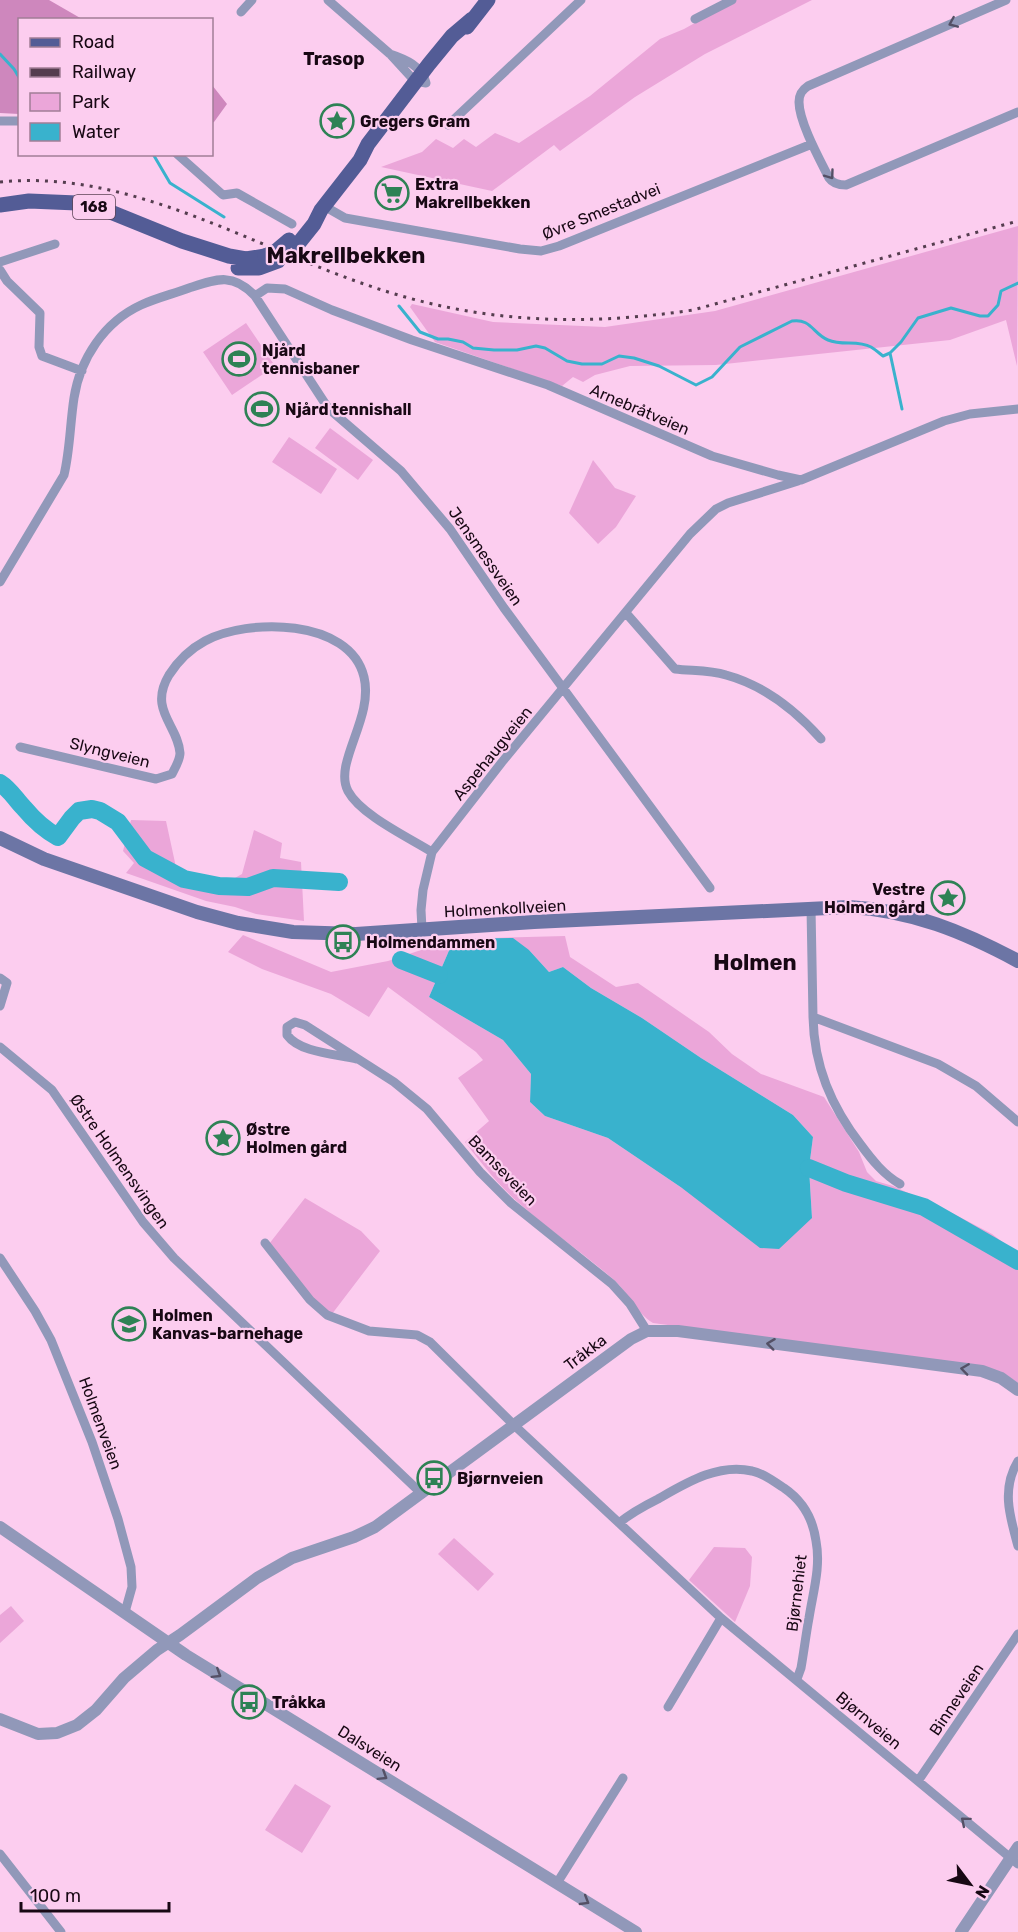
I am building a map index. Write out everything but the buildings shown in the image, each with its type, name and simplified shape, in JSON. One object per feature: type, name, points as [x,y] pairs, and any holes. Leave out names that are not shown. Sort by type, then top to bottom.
[{"type":"main road","name":"168","points":[[0,205],[29,201],[77,203],[108,211],[182,241],[209,259],[235,267],[259,268],[314,224],[323,208],[360,160],[375,149],[422,79],[458,41],[488,0]]},
{"type":"main road","name":"Holmenkollveien","points":[[0,838],[28,852],[83,873],[197,912],[249,926],[293,932],[373,933],[811,908],[863,908],[919,917],[962,933],[1018,961]]},
{"type":"street","points":[[241,12],[252,0]]},
{"type":"street","points":[[328,0],[390,54],[410,63],[422,79]]},
{"type":"street","points":[[448,124],[581,0]]},
{"type":"street","points":[[694,19],[732,0]]},
{"type":"street","points":[[1006,0],[804,89],[799,103],[812,144],[832,182],[846,185],[1018,112]]},
{"type":"street","points":[[0,121],[18,121]]},
{"type":"street","name":"Øvre Smestadvei","points":[[323,208],[345,218],[520,249],[541,250],[559,246],[812,144]]},
{"type":"street","points":[[179,156],[223,195],[237,193],[292,224]]},
{"type":"street","points":[[0,262],[55,244]]},
{"type":"street","points":[[0,270],[40,313],[39,347],[42,356],[82,371],[75,394],[68,459],[64,475],[0,582]]},
{"type":"street","name":"Jensmessveien","points":[[82,371],[94,345],[110,326],[142,305],[208,281],[224,279],[235,281],[249,290],[328,408],[401,471],[441,518],[504,608],[710,888]]},
{"type":"street","name":"Arnebråtveien","points":[[255,296],[267,288],[285,289],[332,310],[402,336],[539,382],[712,456],[778,476],[801,480]]},
{"type":"street","points":[[801,480],[945,421],[970,414],[1018,409]]},
{"type":"street","name":"Aspehaugveien","points":[[422,929],[423,890],[432,852],[502,762],[690,534],[716,509],[728,502],[801,480]]},
{"type":"street","points":[[626,613],[675,669],[725,674],[740,680],[778,700],[821,740]]},
{"type":"street","name":"Slyngveien","points":[[20,747],[156,779],[172,774],[180,752],[164,713],[163,694],[169,676],[183,658],[204,641],[242,628],[303,629],[338,643],[356,659],[364,676],[366,703],[344,767],[343,779],[347,789],[363,809],[432,852]]},
{"type":"street","points":[[811,908],[814,1044],[822,1078],[838,1112],[875,1162],[900,1184]]},
{"type":"street","points":[[0,1006],[4,981]]},
{"type":"street","points":[[813,1017],[915,1053],[938,1064],[976,1086],[1018,1122]]},
{"type":"street","name":"Bamseveien","points":[[357,1059],[301,1047],[286,1035],[287,1027],[295,1022],[305,1025],[394,1082],[427,1109],[480,1172],[511,1203],[612,1284],[652,1330]]},
{"type":"street","name":"Østre Holmensvingen","points":[[0,1047],[43,1081],[56,1095],[143,1222],[168,1251],[422,1494]]},
{"type":"street","name":"Bjørnveien","points":[[265,1243],[320,1310],[335,1319],[369,1331],[417,1335],[425,1338],[722,1618],[1014,1861]]},
{"type":"street","name":"Holmenveien","points":[[0,1258],[51,1340],[92,1442],[131,1567],[132,1587],[125,1612]]},
{"type":"street","points":[[652,1330],[982,1371],[1001,1378],[1018,1390]]},
{"type":"street","name":"Tråkka","points":[[168,1642],[280,1563],[363,1533],[389,1518],[631,1339],[652,1330]]},
{"type":"street","points":[[1018,1461],[1009,1482],[1007,1501],[1018,1546]]},
{"type":"street","name":"Bjørnehiet","points":[[620,1523],[633,1512],[686,1483],[706,1474],[724,1470],[742,1469],[758,1472],[795,1496],[812,1522],[818,1560],[801,1668],[797,1679]]},
{"type":"street","name":"Dalsveien","points":[[0,1527],[168,1642],[636,1932]]},
{"type":"street","points":[[668,1707],[722,1618]]},
{"type":"street","name":"Binneveien","points":[[918,1781],[1018,1634]]},
{"type":"street","points":[[0,1719],[38,1734],[50,1734],[71,1728],[91,1714],[124,1678],[168,1642]]},
{"type":"street","points":[[557,1883],[623,1778]]},
{"type":"street","points":[[961,1932],[1014,1861],[1018,1847]]},
{"type":"street","points":[[0,1854],[61,1932]]},
{"type":"green space","points":[[736,0],[812,0],[705,54],[635,97],[560,151],[554,145],[492,191],[381,167],[422,152],[436,139],[453,148],[464,139],[476,147],[495,133],[519,143],[590,96],[660,39],[684,29]]},
{"type":"green space","points":[[1018,226],[1017,366],[1006,320],[950,340],[716,365],[630,366],[595,375],[583,382],[573,377],[562,386],[435,342],[410,307],[412,304],[493,322],[605,327],[715,311]]},
{"type":"green space","name":"Njård tennisbaner","points":[[246,323],[275,366],[232,395],[203,352]]},
{"type":"green space","points":[[330,428],[373,460],[358,480],[315,448]]},
{"type":"green space","points":[[289,437],[337,469],[321,494],[272,462]]},
{"type":"green space","points":[[593,460],[615,488],[636,496],[616,527],[598,544],[569,513]]},
{"type":"green space","points":[[131,820],[166,821],[179,881],[212,891],[242,874],[254,830],[282,843],[280,858],[301,862],[304,921],[256,914],[206,901],[126,873],[134,863],[123,851]]},
{"type":"green space","points":[[243,935],[331,972],[388,961],[454,939],[565,936],[570,957],[616,987],[638,983],[709,1032],[732,1054],[761,1074],[824,1097],[859,1152],[867,1172],[876,1181],[893,1186],[954,1214],[992,1234],[1018,1254],[1018,1383],[1002,1372],[991,1369],[653,1323],[642,1314],[613,1279],[512,1197],[465,1142],[489,1121],[458,1078],[483,1060],[476,1052],[388,987],[369,1017],[331,994],[262,969],[228,952]],"holes":[[[454,939],[529,950],[549,972],[563,967],[591,988],[793,1115],[813,1137],[809,1168],[812,1218],[682,1188],[608,1138],[545,1116],[530,1102],[531,1074],[503,1040],[429,997]]]},
{"type":"green space","points":[[305,1198],[361,1231],[380,1251],[332,1314],[315,1303],[269,1244]]},
{"type":"green space","points":[[454,1538],[494,1574],[478,1591],[438,1554]]},
{"type":"green space","points":[[714,1547],[745,1548],[752,1557],[750,1586],[735,1622],[689,1580]]},
{"type":"green space","points":[[11,1606],[24,1621],[0,1643],[0,1615]]},
{"type":"green space","points":[[295,1784],[331,1806],[302,1853],[265,1830]]},
{"type":"shaded area","points":[[0,0],[49,0],[80,18],[18,18],[18,114],[0,113]]},
{"type":"shaded area","points":[[213,86],[227,104],[213,122]]},
{"type":"water","name":"Holmendammen","points":[[513,938],[529,950],[549,972],[563,967],[591,988],[793,1115],[813,1137],[809,1168],[812,1218],[779,1249],[760,1248],[682,1188],[608,1138],[545,1116],[530,1102],[531,1074],[503,1040],[429,997],[454,939]]},
{"type":"waterway","name":"Makrellbekken","points":[[0,54],[18,76]]},
{"type":"waterway","name":"Makrellbekken","points":[[154,156],[170,183],[224,217]]},
{"type":"waterway","name":"Makrellbekken","points":[[399,306],[420,332],[438,339],[463,342],[473,348],[494,350],[517,350],[536,346],[545,348],[567,361],[582,364],[602,364],[619,356],[634,358],[659,366],[696,385],[712,377],[740,347],[792,321],[808,324],[828,340],[866,345],[883,356],[890,353],[901,342],[918,318],[951,308],[988,316],[998,305],[1001,291],[1018,283]]},
{"type":"waterway","points":[[890,353],[902,409]]},
{"type":"waterway","points":[[0,783],[36,821],[58,837],[79,811],[92,809],[100,811],[118,822],[145,858],[184,879],[219,886],[248,887],[273,878],[339,882]]},
{"type":"waterway","points":[[401,960],[439,975]]},
{"type":"waterway","points":[[809,1168],[846,1183],[924,1207],[1018,1261]]},
{"type":"railway","points":[[0,182],[48,181],[95,187],[141,198],[233,231],[323,269],[408,298],[488,314],[568,320],[609,319],[693,310],[1018,221]]},
{"type":"place","name":"Gregers Gram","points":[[337,121]]},
{"type":"place","name":"Extra Makrellbekken","points":[[392,193]]},
{"type":"place","name":"Njård tennisbaner","points":[[239,359]]},
{"type":"place","name":"Njård tennishall","points":[[262,409]]},
{"type":"place","name":"Vestre Holmen gård","points":[[948,898]]},
{"type":"place","name":"Holmendammen","points":[[343,942]]},
{"type":"place","name":"Østre Holmen gård","points":[[223,1138]]},
{"type":"place","name":"Holmen Kanvas-barnehage","points":[[129,1324]]},
{"type":"place","name":"Bjørnveien","points":[[434,1478]]},
{"type":"place","name":"Tråkka","points":[[249,1702]]},
{"type":"district","name":"Trasop","points":[[334,59]]},
{"type":"district","name":"Makrellbekken","points":[[346,255]]},
{"type":"district","name":"Holmen","points":[[755,962]]}]
